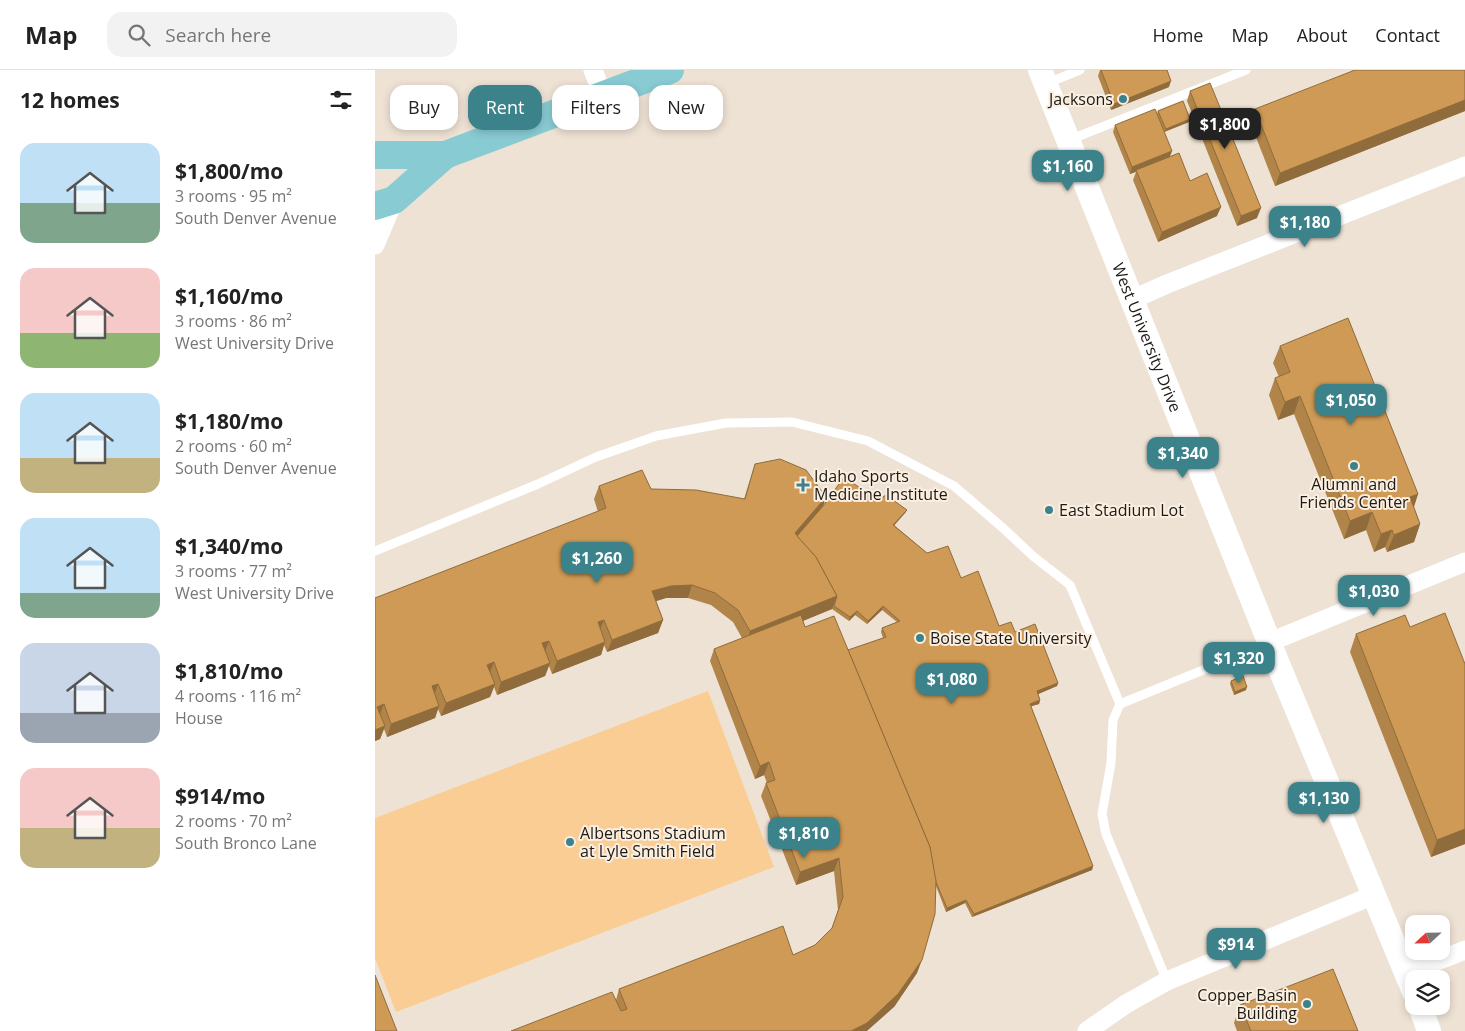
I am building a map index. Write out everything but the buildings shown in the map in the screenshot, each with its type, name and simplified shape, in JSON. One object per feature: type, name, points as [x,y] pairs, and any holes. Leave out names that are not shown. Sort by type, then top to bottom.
[{"type":"main road","points":[[631,85],[670,70]]},
{"type":"main road","points":[[385,203],[445,155],[552,115]]},
{"type":"main road","points":[[375,155],[445,155]]},
{"type":"street","points":[[593,70],[599,85]]},
{"type":"street","name":"West University Drive","points":[[1043,77],[1131,300],[1405,970]]},
{"type":"street","points":[[1131,300],[1465,166]]},
{"type":"street","points":[[375,245],[385,203]]},
{"type":"street","points":[[1270,642],[1465,562]]},
{"type":"street","points":[[1087,1031],[1126,1004],[1167,981],[1374,894]]},
{"type":"street","points":[[1431,970],[1465,950]]},
{"type":"street","points":[[1423,1015],[1429,1031]]},
{"type":"lane","points":[[1043,77],[1080,70]]},
{"type":"lane","points":[[1069,140],[1245,70]]},
{"type":"lane","points":[[375,551],[538,484],[595,457],[656,436],[726,423],[792,422],[868,441],[954,486],[1034,557],[1070,586],[1120,704]]},
{"type":"lane","points":[[1167,981],[1106,834],[1102,814],[1111,763],[1113,720],[1120,704],[1270,642]]},
{"type":"shaded area","name":"Albertsons Stadium at Lyle Smith Field","points":[[708,691],[774,867],[396,1012],[375,958],[375,818]]},
{"type":"place","name":"Jacksons","points":[[1123,99]]},
{"type":"place","name":"Alumni and Friends Center","points":[[1354,466]]},
{"type":"place","name":"Idaho Sports Medicine Institute","points":[[803,485]]},
{"type":"place","name":"East Stadium Lot","points":[[1049,510]]},
{"type":"place","name":"Boise State University","points":[[920,638]]},
{"type":"place","name":"Albertsons Stadium at Lyle Smith Field","points":[[570,842]]},
{"type":"place","name":"Copper Basin Building","points":[[1307,1004]]}]
